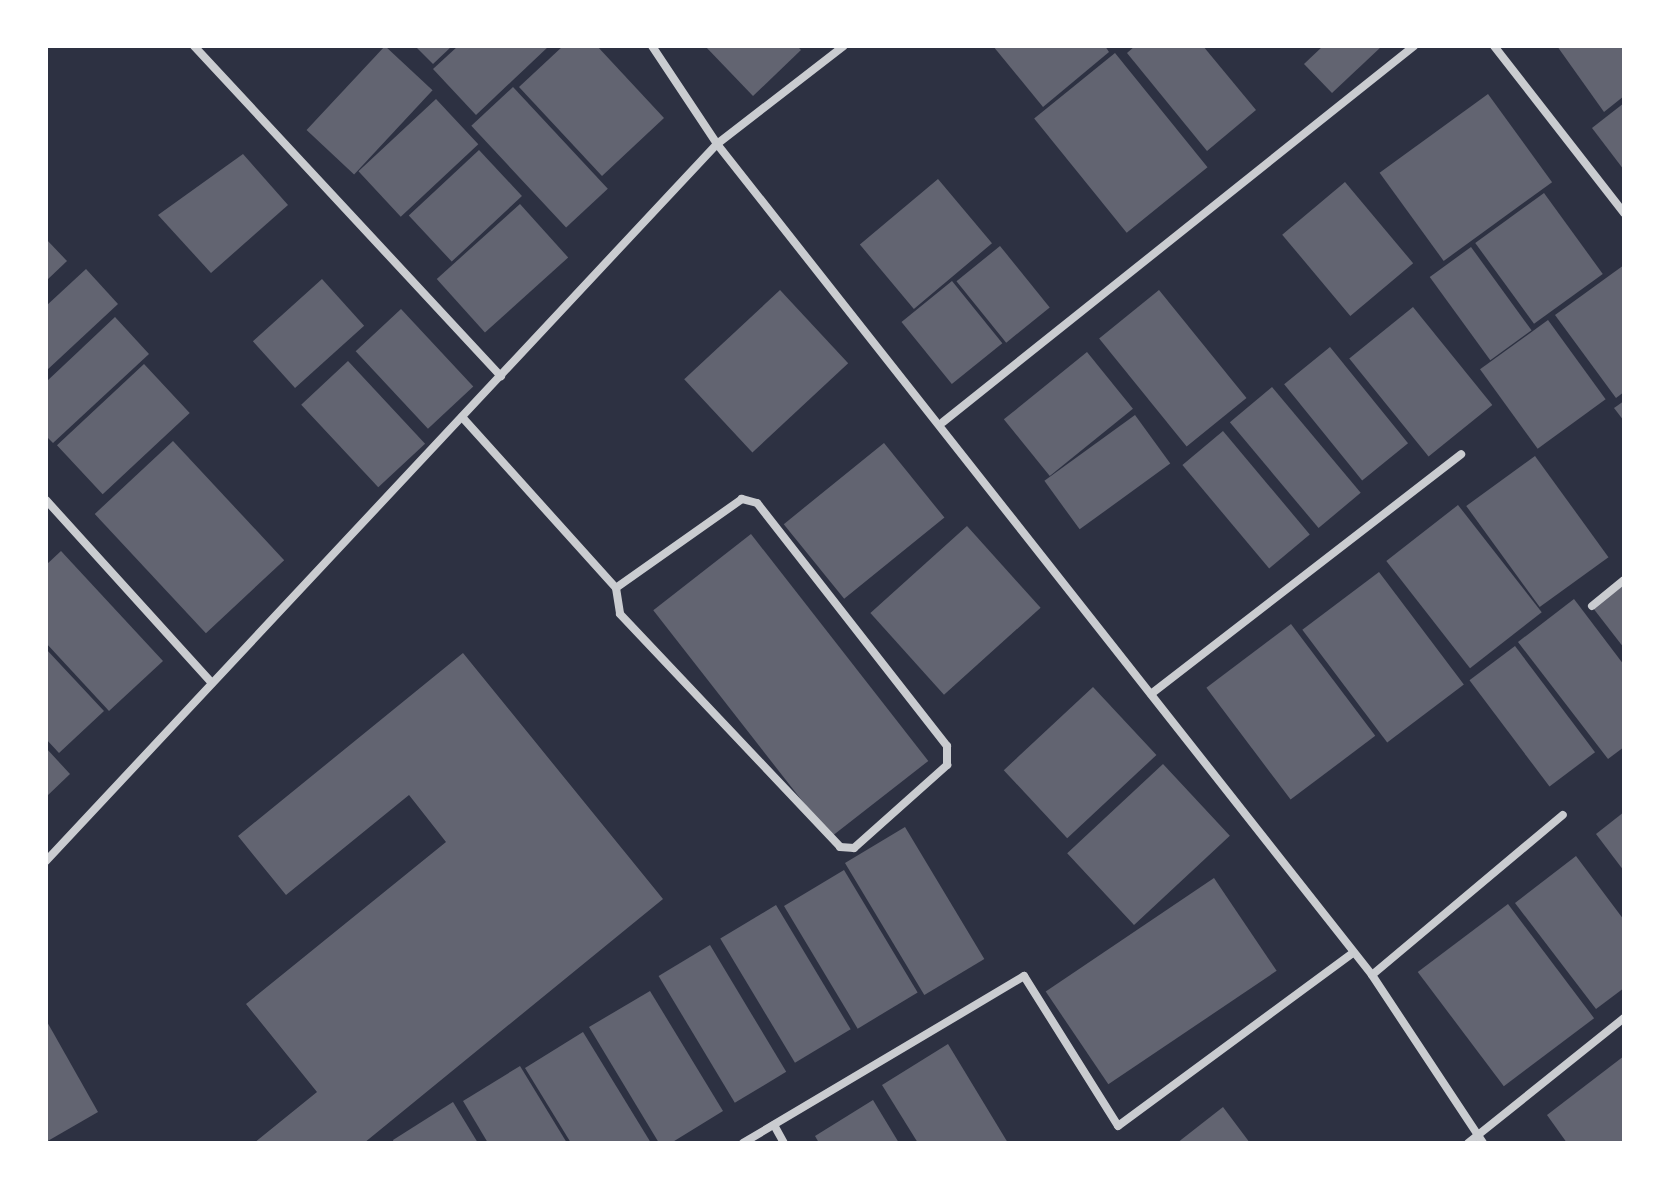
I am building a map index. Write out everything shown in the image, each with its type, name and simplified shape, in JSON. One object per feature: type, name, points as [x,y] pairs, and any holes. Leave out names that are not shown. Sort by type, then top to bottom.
[{"type":"street","points":[[194,46],[501,376]]},
{"type":"street","points":[[652,46],[717,144],[943,422],[1351,954],[1372,975],[1480,1140]]},
{"type":"street","points":[[46,861],[717,144],[844,46]]},
{"type":"street","points":[[943,422],[1414,46]]},
{"type":"street","points":[[1494,46],[1624,213]]},
{"type":"street","points":[[462,417],[616,588],[620,614],[840,847],[854,848],[947,765],[947,746],[757,503],[742,499],[616,588]]},
{"type":"street","points":[[1151,694],[1461,454]]},
{"type":"street","points":[[46,500],[212,683]]},
{"type":"street","points":[[1592,606],[1624,580]]},
{"type":"street","points":[[1372,975],[1563,815]]},
{"type":"street","points":[[743,1143],[1024,976],[1118,1126],[1351,954]]},
{"type":"street","points":[[1468,1143],[1480,1140],[1624,1018]]},
{"type":"street","points":[[774,1125],[784,1143]]},
{"type":"building","points":[[385,46],[433,90],[354,174],[307,130]]},
{"type":"building","points":[[415,46],[452,46],[433,64]]},
{"type":"building","points":[[458,46],[549,46],[476,115],[433,69]]},
{"type":"building","points":[[563,46],[597,46],[664,118],[602,176],[519,87]]},
{"type":"building","points":[[705,46],[797,46],[801,50],[753,96]]},
{"type":"building","points":[[993,46],[1105,46],[1109,52],[1043,107]]},
{"type":"building","points":[[1135,46],[1203,46],[1256,110],[1207,151],[1127,53]]},
{"type":"building","points":[[1323,46],[1382,46],[1332,93],[1304,64]]},
{"type":"building","points":[[1557,46],[1624,46],[1624,96],[1604,112]]},
{"type":"building","points":[[1115,53],[1208,167],[1127,233],[1034,118]]},
{"type":"building","points":[[513,87],[608,189],[566,228],[471,126]]},
{"type":"building","points":[[1488,94],[1552,182],[1444,261],[1380,173]]},
{"type":"building","points":[[436,99],[478,144],[401,217],[358,171]]},
{"type":"building","points":[[1624,103],[1624,170],[1592,128]]},
{"type":"building","points":[[479,150],[522,196],[452,262],[409,215]]},
{"type":"building","points":[[243,154],[288,205],[211,273],[158,215]]},
{"type":"building","points":[[938,179],[992,243],[914,309],[860,245]]},
{"type":"building","points":[[1345,182],[1413,263],[1350,316],[1282,235]]},
{"type":"building","points":[[1544,193],[1603,274],[1534,324],[1475,243]]},
{"type":"building","points":[[520,204],[568,258],[485,332],[437,279]]},
{"type":"building","points":[[46,239],[67,261],[46,281]]},
{"type":"building","points":[[1000,246],[1050,307],[1006,343],[956,281]]},
{"type":"building","points":[[1471,247],[1532,330],[1490,360],[1430,277]]},
{"type":"building","points":[[1624,265],[1624,392],[1616,398],[1555,315]]},
{"type":"building","points":[[86,269],[118,304],[46,371],[46,306]]},
{"type":"building","points":[[322,279],[364,326],[295,388],[253,341]]},
{"type":"building","points":[[952,281],[1002,343],[952,384],[901,322]]},
{"type":"building","points":[[780,290],[848,363],[752,452],[684,379]]},
{"type":"building","points":[[1159,290],[1246,398],[1187,446],[1099,338]]},
{"type":"building","points":[[1413,307],[1492,405],[1429,457],[1349,359]]},
{"type":"building","points":[[401,309],[473,387],[428,429],[356,351]]},
{"type":"building","points":[[115,317],[149,354],[53,443],[46,436],[46,382]]},
{"type":"building","points":[[1548,320],[1606,399],[1538,449],[1480,369]]},
{"type":"building","points":[[1330,347],[1408,443],[1362,480],[1284,384]]},
{"type":"building","points":[[1087,352],[1133,409],[1050,476],[1004,419]]},
{"type":"building","points":[[348,361],[425,444],[378,487],[301,405]]},
{"type":"building","points":[[144,364],[190,413],[103,494],[57,445]]},
{"type":"building","points":[[1272,387],[1361,493],[1319,528],[1230,422]]},
{"type":"building","points":[[1624,401],[1624,421],[1614,408]]},
{"type":"building","points":[[1135,415],[1170,464],[1080,529],[1044,481]]},
{"type":"building","points":[[1223,431],[1310,534],[1269,568],[1182,465]]},
{"type":"building","points":[[173,441],[284,560],[206,633],[95,514]]},
{"type":"building","points":[[884,443],[944,518],[844,599],[784,524]]},
{"type":"building","points":[[1535,456],[1608,557],[1540,607],[1466,506]]},
{"type":"building","points":[[1458,505],[1542,612],[1470,668],[1386,561]]},
{"type":"building","points":[[967,526],[1041,608],[944,695],[870,613]]},
{"type":"building","points":[[751,534],[928,761],[831,837],[653,610]]},
{"type":"building","points":[[61,551],[163,661],[109,711],[46,643],[46,565]]},
{"type":"building","points":[[1379,572],[1464,685],[1387,742],[1302,630]]},
{"type":"building","points":[[1624,585],[1624,648],[1593,608]]},
{"type":"building","points":[[1574,599],[1624,665],[1624,747],[1608,759],[1518,642]]},
{"type":"building","points":[[1291,624],[1375,736],[1291,800],[1206,688]]},
{"type":"building","points":[[1515,646],[1595,752],[1550,787],[1469,680]]},
{"type":"building","points":[[46,649],[104,711],[59,753],[46,739]]},
{"type":"building","points":[[463,653],[663,899],[364,1143],[254,1143],[317,1092],[246,1004],[446,842],[409,795],[286,895],[238,836]]},
{"type":"building","points":[[1093,687],[1156,755],[1067,838],[1004,770]]},
{"type":"building","points":[[46,748],[70,774],[46,797]]},
{"type":"building","points":[[1163,764],[1230,836],[1134,925],[1067,853]]},
{"type":"building","points":[[1624,812],[1624,871],[1596,834]]},
{"type":"building","points":[[905,827],[984,959],[924,995],[845,863]]},
{"type":"building","points":[[1576,856],[1624,920],[1624,988],[1596,1009],[1515,903]]},
{"type":"building","points":[[844,870],[918,993],[858,1029],[784,906]]},
{"type":"building","points":[[1214,878],[1277,971],[1108,1084],[1046,992]]},
{"type":"building","points":[[1508,904],[1594,1018],[1504,1086],[1418,972]]},
{"type":"building","points":[[776,905],[851,1029],[795,1063],[720,938]]},
{"type":"building","points":[[710,945],[786,1072],[735,1103],[659,976]]},
{"type":"building","points":[[650,991],[723,1111],[671,1143],[659,1143],[589,1027]]},
{"type":"building","points":[[46,1020],[98,1112],[46,1142]]},
{"type":"building","points":[[583,1032],[651,1143],[571,1143],[525,1068]]},
{"type":"building","points":[[948,1044],[1008,1143],[918,1143],[882,1085]]},
{"type":"building","points":[[1624,1056],[1624,1143],[1567,1143],[1547,1115]]},
{"type":"building","points":[[520,1066],[567,1143],[488,1143],[463,1101]]},
{"type":"building","points":[[873,1100],[899,1143],[819,1143],[815,1136]]},
{"type":"building","points":[[453,1102],[478,1143],[394,1143],[393,1140]]},
{"type":"building","points":[[1223,1107],[1250,1143],[1177,1143]]}]
